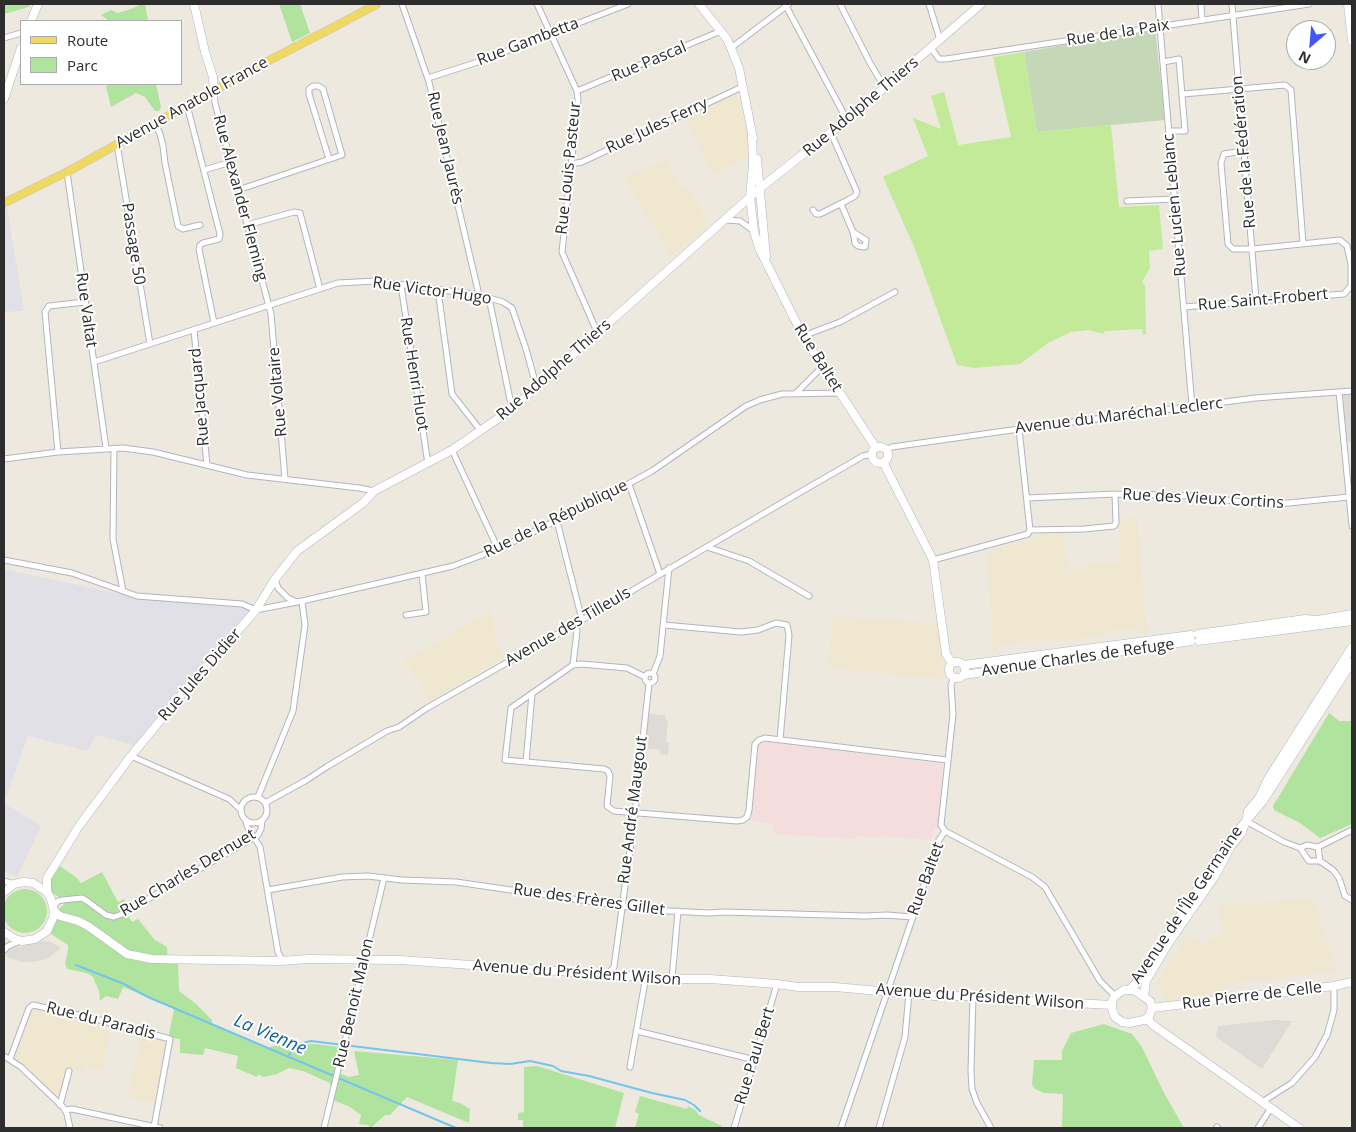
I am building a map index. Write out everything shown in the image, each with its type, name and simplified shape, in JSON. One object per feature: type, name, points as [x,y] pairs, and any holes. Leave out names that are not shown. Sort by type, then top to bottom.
[{"type":"main road","name":"Avenue Anatole France","points":[[5,203],[67,172],[377,4]]},
{"type":"street","points":[[31,20],[38,4]]},
{"type":"street","points":[[194,4],[213,77],[214,91]]},
{"type":"street","name":"Rue Jean Jaurès","points":[[402,4],[428,78],[479,295]]},
{"type":"street","name":"Rue Louis Pasteur","points":[[536,4],[577,91],[578,100],[562,252],[598,334]]},
{"type":"street","name":"Rue Gambetta","points":[[428,78],[478,62],[628,4]]},
{"type":"street","points":[[840,4],[885,88]]},
{"type":"street","points":[[929,4],[940,40]]},
{"type":"street","name":"Rue Adolphe Thiers","points":[[374,491],[452,450],[512,410],[723,220],[759,189],[847,120],[980,4]]},
{"type":"street","name":"Rue Lucien Leblanc","points":[[1158,4],[1192,406]]},
{"type":"street","points":[[1201,4],[1202,20]]},
{"type":"street","name":"Rue de la Fédération","points":[[1232,4],[1256,300]]},
{"type":"street","name":"Rue de la Paix","points":[[931,48],[939,58],[946,59],[1309,4]]},
{"type":"street","points":[[1348,4],[1352,41]]},
{"type":"street","points":[[731,48],[787,5],[847,120]]},
{"type":"street","points":[[704,6],[731,48],[739,68],[752,135]]},
{"type":"street","name":"Rue Pascal","points":[[577,91],[721,31]]},
{"type":"street","points":[[4,38],[20,33]]},
{"type":"street","points":[[4,99],[20,51]]},
{"type":"street","points":[[1163,62],[1179,59],[1185,131],[1170,131]]},
{"type":"street","points":[[1182,94],[1284,85],[1290,90],[1303,243]]},
{"type":"street","points":[[238,190],[342,155],[323,90],[318,86],[313,86],[309,89],[309,94],[329,159]]},
{"type":"street","name":"Rue Jules Ferry","points":[[571,164],[582,162],[742,87]]},
{"type":"street","name":"Rue Alexander Fleming","points":[[214,91],[215,103],[268,305]]},
{"type":"street","points":[[188,105],[220,234],[218,238],[200,245],[199,249],[214,323]]},
{"type":"street","points":[[155,123],[163,146],[178,226],[182,229],[200,225]]},
{"type":"street","points":[[813,210],[816,214],[820,214],[855,196],[857,192],[831,133]]},
{"type":"street","name":"Rue Baltet","points":[[752,135],[756,150],[767,264]]},
{"type":"street","name":"Rue Baltet","points":[[752,135],[753,164],[750,197],[754,231],[759,248],[803,336],[840,393],[874,451]]},
{"type":"street","name":"Passage 50","points":[[117,144],[150,344]]},
{"type":"street","name":"Rue Saint-Frobert","points":[[1184,307],[1344,294],[1351,286],[1351,264],[1347,246],[1340,240],[1253,249],[1233,249],[1228,244],[1221,163],[1224,154],[1244,151]]},
{"type":"street","points":[[204,170],[231,162]]},
{"type":"street","name":"Rue Valtat","points":[[67,172],[106,448]]},
{"type":"street","points":[[1127,201],[1175,199]]},
{"type":"street","points":[[840,204],[853,232]]},
{"type":"street","points":[[247,225],[294,212],[300,213],[320,289]]},
{"type":"street","points":[[723,220],[732,219],[740,221],[754,231]]},
{"type":"street","name":"Rue Victor Hugo","points":[[94,362],[338,283],[375,281],[479,295],[503,302],[512,308],[537,389]]},
{"type":"street","name":"Rue Henri Huot","points":[[401,285],[428,464]]},
{"type":"street","points":[[438,290],[452,394],[481,431]]},
{"type":"street","points":[[803,336],[840,322],[896,292]]},
{"type":"street","points":[[489,298],[512,410]]},
{"type":"street","points":[[58,452],[44,312],[49,306],[85,302]]},
{"type":"street","name":"Rue Voltaire","points":[[268,305],[271,314],[285,479]]},
{"type":"street","name":"Rue Jacquard","points":[[194,330],[207,465]]},
{"type":"street","points":[[796,394],[822,367]]},
{"type":"street","name":"Avenue du Maréchal Leclerc","points":[[890,449],[1019,428],[1255,398],[1352,391]]},
{"type":"street","points":[[1340,392],[1352,526]]},
{"type":"street","name":"Rue de la République","points":[[256,610],[300,602],[453,566],[498,549],[629,484],[652,471],[746,406],[782,394],[840,393]]},
{"type":"street","points":[[933,560],[1028,534],[1030,530],[1019,428]]},
{"type":"street","points":[[881,446],[890,449],[888,456],[883,462],[876,461],[874,451],[881,446]]},
{"type":"street","points":[[4,460],[58,452],[114,448],[153,452],[247,475],[374,491]]},
{"type":"street","points":[[114,448],[113,538],[123,591]]},
{"type":"street","points":[[452,450],[498,549]]},
{"type":"street","name":"Avenue des Tilleuls","points":[[266,803],[387,731],[399,727],[427,708],[874,451]]},
{"type":"street","points":[[883,462],[933,560],[946,654],[952,663]]},
{"type":"street","points":[[629,484],[660,574]]},
{"type":"street","name":"Rue Jules Didier","points":[[47,878],[79,826],[131,756],[182,694],[256,610],[275,579],[297,551],[362,503],[374,491]]},
{"type":"street","points":[[1030,530],[1084,529],[1114,526],[1116,523],[1115,494]]},
{"type":"street","name":"Rue des Vieux Cortins","points":[[1027,498],[1115,494],[1192,496],[1268,505],[1349,497]]},
{"type":"street","points":[[557,521],[582,620]]},
{"type":"street","points":[[707,547],[749,561],[809,596]]},
{"type":"street","points":[[4,560],[72,573],[137,596],[242,604],[256,610]]},
{"type":"street","points":[[669,568],[660,656],[653,674],[654,680],[649,683],[646,682],[645,677],[627,668],[573,665],[511,708],[506,760],[604,769],[608,771],[610,776],[608,806],[614,811],[737,821],[747,817],[755,744],[765,738],[947,760]]},
{"type":"street","points":[[406,615],[426,612],[422,574]]},
{"type":"street","points":[[258,797],[293,711],[305,625],[300,602],[288,598],[278,588],[275,579]]},
{"type":"street","name":"Avenue Charles de Refuge","points":[[964,675],[1306,619],[1317,620],[1352,614]]},
{"type":"street","name":"Avenue Charles de Refuge","points":[[964,665],[1352,621]]},
{"type":"street","points":[[664,625],[741,632],[758,630],[776,623],[787,625],[789,635],[780,740]]},
{"type":"street","points":[[573,665],[577,631],[574,624]]},
{"type":"street","name":"Avenue de l'Île Germaine","points":[[1144,996],[1146,980],[1168,944],[1215,876],[1231,846],[1241,834],[1248,811],[1259,798],[1268,779],[1352,647]]},
{"type":"street","points":[[960,662],[964,665],[966,670],[964,675],[959,678],[954,677],[949,671],[952,663],[960,662]]},
{"type":"street","name":"Avenue de l'Île Germaine","points":[[1129,990],[1139,980],[1227,843],[1263,801],[1352,662]]},
{"type":"street","points":[[645,677],[648,673],[653,674]]},
{"type":"street","name":"Rue Baltet","points":[[841,1128],[938,840],[944,831],[941,825],[947,760],[954,714],[951,685],[954,677]]},
{"type":"street","name":"Rue André Maugout","points":[[614,967],[635,813],[649,683]]},
{"type":"street","points":[[526,762],[532,694]]},
{"type":"street","points":[[131,756],[229,799],[241,810]]},
{"type":"street","points":[[229,799],[258,797],[266,803],[267,813],[262,821],[252,823],[246,821]]},
{"type":"street","points":[[247,799],[242,804],[242,816],[260,848],[278,952],[281,958],[286,961]]},
{"type":"street","name":"Rue Charles Dernuet","points":[[54,909],[58,901],[82,898],[106,915],[114,917],[122,914],[254,837],[260,832],[262,821]]},
{"type":"street","points":[[1246,821],[1284,842],[1300,848],[1309,861],[1320,861],[1333,870],[1345,896],[1352,900]]},
{"type":"street","points":[[1300,848],[1307,845],[1318,847],[1352,830]]},
{"type":"street","points":[[944,831],[1032,877],[1045,887],[1100,981],[1115,996]]},
{"type":"street","points":[[1318,847],[1320,861]]},
{"type":"street","name":"Rue des Frères Gillet","points":[[268,890],[356,875],[402,880],[456,882],[649,910],[855,916],[887,915],[912,918]]},
{"type":"street","points":[[4,950],[8,946],[22,941],[35,939],[47,931],[54,918],[54,909],[47,892],[47,878],[33,884]]},
{"type":"street","name":"Rue Benoit Malon","points":[[324,1128],[384,878]]},
{"type":"street","points":[[4,881],[14,884]]},
{"type":"street","points":[[4,892],[14,884],[24,882],[33,884],[47,892]]},
{"type":"street","name":"Avenue du Président Wilson","points":[[54,909],[60,916],[88,926],[118,948],[136,957],[152,959],[414,961],[672,979],[710,979],[798,987],[835,987],[936,996],[973,996],[1019,1002],[1036,1000],[1112,1005]]},
{"type":"street","points":[[672,979],[678,911]]},
{"type":"street","points":[[4,935],[22,941]]},
{"type":"street","points":[[273,961],[278,956],[278,952]]},
{"type":"street","points":[[608,974],[614,967],[620,975]]},
{"type":"street","points":[[630,1067],[646,976]]},
{"type":"street","name":"Rue Pierre de Celle","points":[[1152,1008],[1334,986],[1352,982]]},
{"type":"street","name":"Rue Paul Bert","points":[[734,1128],[777,984]]},
{"type":"street","points":[[1262,1102],[1292,1083],[1315,1057],[1327,1035],[1334,1010],[1334,986]]},
{"type":"street","points":[[1124,990],[1129,990],[1144,996],[1150,1001],[1151,1014],[1147,1019],[1129,1023],[1122,1022],[1113,1013],[1112,1005],[1115,996],[1124,990]]},
{"type":"street","points":[[879,1128],[906,1037],[909,993]]},
{"type":"street","points":[[973,996],[970,1071],[972,1089],[976,1102],[991,1128]]},
{"type":"street","name":"Rue du Paradis","points":[[10,1059],[29,1008],[33,1005],[92,1018],[170,1039],[157,1127]]},
{"type":"street","points":[[1147,1019],[1299,1128]]},
{"type":"street","points":[[637,1032],[755,1060]]},
{"type":"street","points":[[4,1056],[10,1059],[65,1110],[70,1128]]},
{"type":"street","points":[[60,1105],[69,1071]]},
{"type":"street","points":[[1258,1128],[1271,1108]]},
{"type":"street","points":[[65,1110],[80,1111],[157,1127]]},
{"type":"shaded area","points":[[735,94],[739,97],[751,155],[714,173],[686,118]]},
{"type":"shaded area","points":[[666,160],[684,190],[689,187],[691,190],[709,225],[690,242],[671,255],[624,178]]},
{"type":"shaded area","points":[[6,202],[24,311],[4,312],[4,203]]},
{"type":"shaded area","points":[[1352,393],[1352,442],[1346,442],[1343,394]]},
{"type":"shaded area","points":[[1137,518],[1147,633],[1144,634],[1135,627],[1106,631],[1103,635],[1053,642],[1049,639],[999,645],[996,651],[993,652],[987,551],[1030,541],[1040,534],[1063,533],[1068,569],[1091,566],[1092,563],[1120,562],[1118,519]]},
{"type":"shaded area","points":[[4,569],[134,597],[257,606],[136,746],[96,735],[87,751],[28,736],[4,803]]},
{"type":"shaded area","points":[[491,610],[501,659],[427,703],[421,679],[414,679],[412,666],[406,667],[404,658],[412,657]]},
{"type":"shaded area","points":[[833,616],[938,624],[944,679],[828,668]]},
{"type":"shaded area","points":[[648,714],[665,715],[665,719],[668,720],[666,742],[669,743],[668,755],[660,754],[660,750],[645,749]]},
{"type":"shaded area","points":[[767,742],[943,764],[938,828],[934,828],[931,840],[878,836],[877,838],[857,836],[855,839],[774,834],[774,824],[749,821],[752,813],[757,745]]},
{"type":"shaded area","points":[[4,803],[41,826],[17,877],[4,872]]},
{"type":"shaded area","points":[[1313,899],[1337,971],[1229,983],[1217,995],[1165,1001],[1156,983],[1187,935],[1204,946],[1209,939],[1223,936],[1219,906]]},
{"type":"shaded area","points":[[42,941],[51,942],[61,948],[47,959],[33,962],[21,962],[7,957],[6,953],[10,949]]},
{"type":"shaded area","points":[[38,1008],[110,1027],[102,1070],[84,1066],[82,1072],[68,1068],[62,1097],[59,1098],[16,1059],[16,1054],[32,1012]]},
{"type":"shaded area","points":[[1275,1020],[1292,1021],[1262,1069],[1216,1037],[1218,1026]]},
{"type":"shaded area","points":[[142,1035],[167,1040],[155,1103],[128,1097]]},
{"type":"green space","points":[[4,4],[30,4],[29,7],[4,14]]},
{"type":"green space","points":[[138,4],[145,4],[148,20],[108,20],[101,15],[111,10],[118,13],[138,6]]},
{"type":"green space","points":[[279,4],[300,4],[310,33],[292,42]]},
{"type":"green space","points":[[1155,29],[1165,120],[1037,132],[1024,52]]},
{"type":"green space","points":[[1024,52],[1037,132],[1111,125],[1119,207],[1159,205],[1163,249],[1149,251],[1150,268],[1142,282],[1145,286],[1146,334],[1143,335],[1142,329],[1105,331],[1103,334],[1089,330],[1071,332],[1048,343],[1020,364],[974,368],[957,365],[915,249],[883,177],[928,156],[913,118],[941,129],[931,96],[944,92],[958,145],[1011,137],[993,57]]},
{"type":"green space","points":[[156,85],[161,107],[159,111],[155,111],[145,97],[136,93],[111,107],[106,86]]},
{"type":"green space","points":[[1329,713],[1339,721],[1352,721],[1352,824],[1320,838],[1300,823],[1274,810],[1273,806]]},
{"type":"green space","points":[[60,866],[81,883],[102,872],[118,902],[124,899],[132,922],[138,919],[155,940],[167,947],[168,964],[178,964],[179,991],[212,1020],[212,1024],[266,1048],[278,1045],[316,1044],[339,1047],[334,1071],[349,1077],[359,1075],[354,1051],[458,1060],[452,1101],[470,1109],[469,1123],[407,1097],[390,1115],[385,1115],[371,1128],[368,1125],[359,1124],[361,1115],[350,1107],[333,1100],[330,1083],[303,1071],[289,1068],[277,1074],[263,1077],[259,1074],[257,1077],[236,1068],[238,1056],[205,1048],[203,1055],[180,1053],[180,1039],[173,1038],[169,1034],[174,1009],[123,987],[118,999],[106,996],[100,1001],[99,991],[93,977],[87,973],[67,969],[65,964],[68,945],[51,934],[59,909],[64,904],[61,898],[52,893],[49,882]]},
{"type":"green space","points":[[29,889],[41,895],[46,902],[46,920],[41,927],[34,932],[21,933],[9,927],[4,920],[3,907],[9,895],[16,890]]},
{"type":"green space","points":[[1104,1024],[1132,1034],[1142,1047],[1163,1091],[1184,1128],[1062,1128],[1063,1094],[1044,1093],[1035,1089],[1032,1085],[1034,1060],[1062,1060],[1062,1051],[1071,1033]]},
{"type":"green space","points":[[537,1066],[624,1093],[615,1128],[523,1128],[523,1120],[518,1120],[518,1113],[524,1112],[524,1067]]},
{"type":"green space","points":[[640,1096],[687,1109],[688,1106],[699,1115],[722,1126],[721,1128],[635,1128],[639,1114],[635,1112]]},
{"type":"waterway","name":"La Vienne","points":[[76,965],[456,1128]]},
{"type":"waterway","points":[[288,1057],[298,1044],[311,1041],[491,1063],[510,1064],[530,1061],[553,1066],[561,1071],[589,1076],[685,1100],[700,1111]]}]
